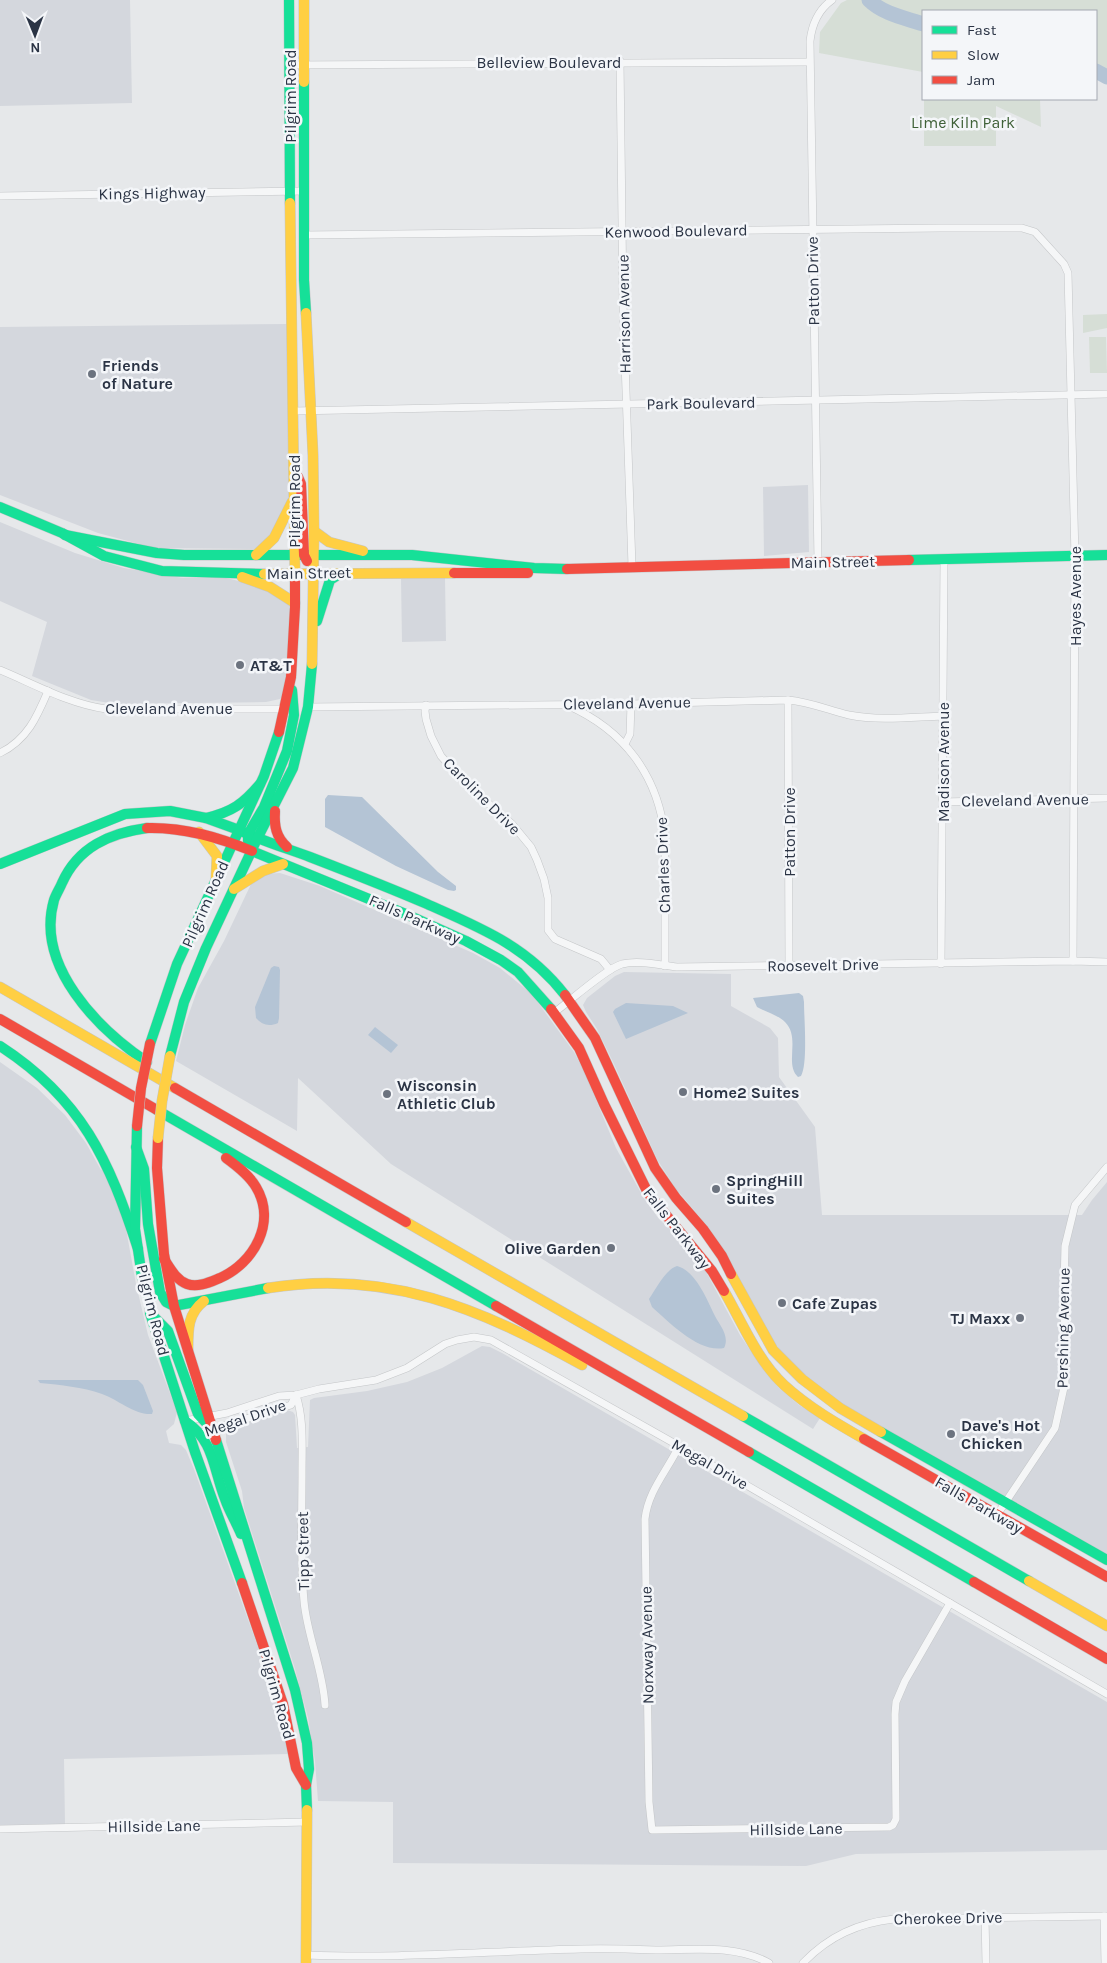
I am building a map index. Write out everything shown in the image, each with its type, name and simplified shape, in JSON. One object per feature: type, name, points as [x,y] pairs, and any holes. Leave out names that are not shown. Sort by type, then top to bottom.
[{"type":"main road","name":"Pilgrim Road","points":[[289,0],[294,496],[304,555],[314,573],[313,634],[308,707],[293,768],[278,800],[248,834],[232,842],[169,984],[150,1044],[141,1088],[136,1147],[135,1215],[142,1277],[150,1302],[150,1313],[190,1436],[273,1671],[283,1704],[296,1768],[306,1785]]},
{"type":"main road","name":"Pilgrim Road","points":[[248,834],[260,784],[277,739],[291,677],[295,603],[294,573],[314,531],[313,455],[304,280],[304,0]]},
{"type":"main road","points":[[291,280],[304,280]]},
{"type":"main road","points":[[294,466],[301,484],[304,555]]},
{"type":"main road","points":[[256,555],[270,545],[276,537],[294,496]]},
{"type":"main road","name":"Main Street","points":[[0,507],[104,556],[141,566],[180,573],[344,572],[497,574],[632,566],[1107,555]]},
{"type":"main road","points":[[314,531],[329,542],[380,555]]},
{"type":"main road","name":"Main Street","points":[[65,536],[142,551],[184,556],[434,556],[534,568],[559,569]]},
{"type":"main road","points":[[141,566],[142,551]]},
{"type":"main road","points":[[313,634],[330,580],[344,572]]},
{"type":"main road","points":[[229,574],[274,588],[295,603]]},
{"type":"main road","points":[[252,851],[248,834],[264,807],[287,751],[294,715],[291,677]]},
{"type":"main road","points":[[206,818],[224,814],[242,805],[260,784]]},
{"type":"main road","points":[[278,800],[273,824],[281,842],[290,849]]},
{"type":"main road","name":"Falls Parkway","points":[[0,864],[125,814],[170,811],[206,818],[290,849],[377,883],[493,933],[520,950],[551,979],[570,1001],[595,1038],[655,1168],[722,1256],[773,1350],[802,1379],[840,1408],[1107,1560]]},
{"type":"main road","name":"Falls Parkway","points":[[422,1230],[346,1177],[136,1056],[97,1023],[74,994],[55,950],[52,920],[57,892],[64,876],[74,862],[96,843],[121,832],[159,828],[199,832],[232,842],[408,914],[485,951],[518,972],[555,1012],[570,1032],[648,1192],[686,1236],[712,1271],[762,1358],[784,1384],[809,1405],[837,1424],[1107,1577]]},
{"type":"main road","points":[[199,832],[201,838],[216,854],[218,864],[216,879]]},
{"type":"main road","name":"Pilgrim Road","points":[[204,1417],[188,1351],[174,1306],[164,1259],[157,1168],[158,1138],[170,1056],[188,993],[252,851]]},
{"type":"main road","points":[[234,890],[255,874],[270,867],[283,864]]},
{"type":"main road","points":[[0,987],[1107,1626]]},
{"type":"main road","points":[[0,1020],[36,1047],[222,1155],[240,1168],[258,1190],[263,1216],[261,1236],[256,1250],[237,1270],[205,1284],[192,1285],[180,1281],[164,1259]]},
{"type":"main road","points":[[0,1020],[1107,1659]]},
{"type":"main road","points":[[0,1046],[47,1081],[93,1136],[116,1181],[138,1249]]},
{"type":"main road","points":[[136,1147],[144,1169],[148,1224],[159,1286],[164,1300],[174,1306],[301,1283],[371,1285],[424,1295],[449,1302],[509,1326],[764,1461]]},
{"type":"main road","points":[[188,1351],[190,1315],[204,1301]]},
{"type":"main road","points":[[150,1313],[168,1331],[204,1417],[212,1429]]},
{"type":"main road","points":[[185,1421],[201,1433],[206,1441],[224,1500],[238,1529],[249,1543]]},
{"type":"main road","name":"Pilgrim Road","points":[[212,1429],[295,1690],[308,1760],[309,1769],[306,1785],[306,1959]]},
{"type":"street","name":"Patton Drive","points":[[818,562],[809,62],[810,41],[814,22],[827,1]]},
{"type":"street","name":"Harrison Avenue","points":[[620,62],[623,313],[632,566]]},
{"type":"street","name":"Belleview Boulevard","points":[[290,65],[809,62]]},
{"type":"street","name":"Kings Highway","points":[[0,196],[304,191]]},
{"type":"street","name":"Kenwood Boulevard","points":[[304,234],[1022,228],[1031,230],[1042,240]]},
{"type":"street","name":"Hayes Avenue","points":[[1042,240],[1068,270],[1075,556],[1073,961]]},
{"type":"street","name":"Park Boulevard","points":[[294,411],[1107,394]]},
{"type":"street","name":"Madison Avenue","points":[[941,964],[944,560]]},
{"type":"street","name":"Cleveland Avenue","points":[[0,670],[48,691],[88,706],[106,710],[285,708]]},
{"type":"street","points":[[0,753],[17,742],[30,728],[48,691]]},
{"type":"street","name":"Patton Drive","points":[[788,700],[789,965]]},
{"type":"street","name":"Cleveland Avenue","points":[[308,707],[631,704],[788,700],[813,704],[849,715],[868,717],[943,716]]},
{"type":"street","name":"Charles Drive","points":[[565,704],[607,729],[625,744],[636,757],[655,792],[663,818],[665,837],[665,966]]},
{"type":"street","points":[[625,744],[630,734],[631,704]]},
{"type":"street","name":"Caroline Drive","points":[[426,705],[426,719],[431,736],[441,756],[466,784],[512,824],[531,847],[544,879],[548,898],[548,930],[555,940],[601,959],[610,970]]},
{"type":"street","name":"Cleveland Avenue","points":[[942,802],[1107,798]]},
{"type":"street","name":"Roosevelt Drive","points":[[555,1012],[610,970],[620,964],[632,962],[665,966],[1107,962]]},
{"type":"street","name":"Pershing Avenue","points":[[997,1514],[1054,1428],[1065,1383],[1065,1246],[1075,1205],[1107,1167]]},
{"type":"street","name":"Megal Drive","points":[[185,1421],[230,1412],[279,1396],[296,1395],[319,1389],[376,1380],[407,1368],[451,1342],[462,1338],[491,1340],[679,1446],[1107,1694]]},
{"type":"street","name":"Megal Drive","points":[[190,1436],[291,1405],[296,1395]]},
{"type":"street","name":"Tipp Street","points":[[296,1395],[301,1422],[304,1600],[309,1630],[323,1677],[326,1705]]},
{"type":"street","name":"Norxway Avenue","points":[[674,1831],[654,1831],[651,1828],[645,1519],[652,1491],[679,1446]]},
{"type":"street","name":"Hillside Lane","points":[[674,1831],[889,1827],[895,1822],[896,1702],[905,1680],[950,1603]]},
{"type":"street","name":"Hillside Lane","points":[[0,1829],[307,1822]]},
{"type":"street","points":[[1105,1963],[1106,1916]]},
{"type":"street","name":"Cherokee Drive","points":[[803,1963],[821,1945],[835,1936],[862,1924],[894,1919],[1106,1916]]},
{"type":"street","points":[[985,1918],[986,1963]]},
{"type":"street","points":[[306,1959],[582,1949],[717,1950],[743,1953],[769,1963]]},
{"type":"shaded area","points":[[0,0],[130,0],[132,103],[0,106]]},
{"type":"shaded area","points":[[287,324],[289,496],[284,517],[260,549],[154,548],[98,533],[0,495],[0,327]]},
{"type":"shaded area","points":[[808,485],[809,552],[764,556],[763,487]]},
{"type":"shaded area","points":[[0,522],[75,553],[124,568],[183,578],[226,578],[281,591],[289,601],[290,611],[284,693],[280,699],[266,702],[116,704],[91,700],[32,676],[47,622],[0,601]]},
{"type":"shaded area","points":[[445,578],[446,641],[402,642],[401,579]]},
{"type":"shaded area","points":[[280,873],[320,886],[473,953],[500,968],[528,991],[574,1052],[585,1073],[616,1148],[645,1200],[659,1219],[685,1244],[705,1270],[740,1335],[762,1368],[779,1388],[799,1405],[820,1418],[813,1429],[391,1164],[298,1078],[297,1131],[176,1061],[185,1025],[198,988],[224,941],[252,882],[265,874]]},
{"type":"shaded area","points":[[624,972],[731,974],[731,1006],[770,1028],[778,1038],[779,1077],[815,1127],[822,1215],[1082,1215],[1107,1182],[1107,1557],[829,1396],[787,1359],[766,1332],[709,1228],[677,1190],[658,1161],[613,1062],[583,1005],[587,998],[615,976]]},
{"type":"shaded area","points":[[0,1062],[37,1088],[65,1115],[86,1143],[101,1170],[107,1167],[126,1229],[148,1335],[177,1412],[174,1424],[166,1431],[169,1443],[181,1445],[186,1450],[194,1469],[278,1703],[289,1754],[64,1759],[65,1824],[0,1825]]},
{"type":"shaded area","points":[[482,1346],[490,1347],[502,1353],[1107,1702],[1107,1850],[856,1854],[806,1866],[393,1863],[393,1802],[318,1801],[315,1761],[308,1718],[295,1669],[244,1508],[242,1491],[226,1442],[227,1427],[287,1410],[295,1415],[297,1448],[308,1447],[310,1400],[367,1391],[407,1382],[442,1368]]},
{"type":"green space","name":"Lime Kiln Park","points":[[847,0],[1107,0],[1107,72],[1097,67],[1097,10],[922,10],[922,72],[819,53],[820,32],[841,3]]},
{"type":"green space","name":"Lime Kiln Park","points":[[924,100],[1040,100],[1041,127],[996,106],[996,146],[924,146]]},
{"type":"green space","points":[[1107,314],[1107,328],[1083,333],[1083,315]]},
{"type":"green space","points":[[1089,337],[1106,337],[1107,373],[1090,373]]},
{"type":"water","points":[[328,795],[362,797],[438,872],[456,886],[456,890],[448,890],[396,866],[325,827],[325,799]]},
{"type":"water","points":[[274,966],[279,967],[280,970],[279,1018],[278,1023],[269,1025],[263,1024],[256,1018],[255,1007],[271,968]]},
{"type":"water","points":[[799,993],[803,996],[804,1002],[805,1052],[803,1070],[801,1076],[798,1077],[792,1065],[792,1036],[790,1028],[779,1017],[757,1007],[753,998]]},
{"type":"water","points":[[626,1003],[673,1006],[688,1013],[626,1039],[613,1012]]},
{"type":"water","points":[[375,1027],[398,1045],[391,1053],[368,1035]]},
{"type":"water","points":[[677,1266],[690,1274],[700,1287],[724,1331],[726,1344],[724,1348],[705,1346],[695,1341],[676,1328],[652,1307],[649,1299],[669,1271]]},
{"type":"water","points":[[38,1380],[138,1380],[143,1385],[153,1411],[152,1414],[145,1414],[102,1394],[79,1388],[40,1383]]},
{"type":"waterway","points":[[869,0],[887,12],[922,24]]},
{"type":"waterway","points":[[1097,72],[1107,77]]},
{"type":"traffic: fast","points":[[289,0],[290,203]]},
{"type":"traffic: fast","points":[[304,82],[304,280],[306,313]]},
{"type":"traffic: fast","points":[[0,507],[62,533],[104,556],[162,571],[264,574]]},
{"type":"traffic: fast","points":[[65,535],[157,553],[184,555],[412,555],[534,568],[567,569]]},
{"type":"traffic: fast","points":[[909,560],[1107,555]]},
{"type":"traffic: fast","points":[[317,621],[330,580],[341,573]]},
{"type":"traffic: fast","points":[[170,1056],[184,1002],[206,948],[257,839],[293,768],[308,707],[312,664]]},
{"type":"traffic: fast","points":[[248,841],[248,834],[264,807],[287,751],[294,715],[292,690]]},
{"type":"traffic: fast","points":[[150,1044],[177,964],[264,776],[279,732]]},
{"type":"traffic: fast","points":[[206,818],[230,810],[248,797],[260,784]]},
{"type":"traffic: fast","points":[[0,864],[125,814],[170,811],[206,818],[239,830]]},
{"type":"traffic: fast","points":[[147,828],[133,830],[108,838],[86,851],[77,860],[54,900],[51,925],[54,949],[62,972],[75,993],[91,1014],[109,1032],[147,1062]]},
{"type":"traffic: fast","points":[[239,830],[398,892],[484,930],[535,963],[565,995]]},
{"type":"traffic: fast","points":[[252,851],[466,941],[501,960],[518,972],[551,1009]]},
{"type":"traffic: fast","points":[[0,1046],[28,1066],[52,1088],[72,1110],[89,1134],[116,1187],[138,1249]]},
{"type":"traffic: fast","points":[[157,1110],[496,1306]]},
{"type":"traffic: fast","points":[[137,1126],[135,1229],[142,1277],[150,1302],[150,1313],[195,1452],[242,1583]]},
{"type":"traffic: fast","points":[[136,1147],[144,1169],[148,1224],[160,1292],[166,1302],[174,1306],[268,1288]]},
{"type":"traffic: fast","points":[[151,1314],[168,1331],[198,1414],[212,1429]]},
{"type":"traffic: fast","points":[[743,1416],[1029,1581]]},
{"type":"traffic: fast","points":[[185,1421],[195,1429],[207,1446],[221,1488],[241,1534]]},
{"type":"traffic: fast","points":[[881,1432],[1107,1560]]},
{"type":"traffic: fast","points":[[216,1440],[295,1690],[307,1743],[309,1769],[306,1785],[307,1810]]},
{"type":"traffic: fast","points":[[749,1452],[974,1582]]},
{"type":"traffic: slow","points":[[304,0],[304,82]]},
{"type":"traffic: slow","points":[[290,203],[295,575]]},
{"type":"traffic: slow","points":[[306,313],[313,455],[312,664]]},
{"type":"traffic: slow","points":[[256,555],[274,538],[292,502]]},
{"type":"traffic: slow","points":[[314,531],[329,542],[363,551]]},
{"type":"traffic: slow","points":[[264,574],[454,573]]},
{"type":"traffic: slow","points":[[242,577],[270,587],[295,603]]},
{"type":"traffic: slow","points":[[199,832],[217,856],[216,879]]},
{"type":"traffic: slow","points":[[234,889],[263,871],[283,864]]},
{"type":"traffic: slow","points":[[0,987],[175,1088]]},
{"type":"traffic: slow","points":[[158,1138],[170,1056]]},
{"type":"traffic: slow","points":[[406,1222],[743,1416]]},
{"type":"traffic: slow","points":[[731,1274],[773,1350],[802,1379],[840,1408],[881,1432]]},
{"type":"traffic: slow","points":[[268,1288],[312,1284],[353,1284],[393,1289],[431,1298],[506,1326],[582,1365]]},
{"type":"traffic: slow","points":[[724,1291],[758,1352],[774,1375],[812,1408],[864,1439]]},
{"type":"traffic: slow","points":[[188,1351],[191,1317],[198,1306],[204,1301]]},
{"type":"traffic: slow","points":[[1029,1581],[1107,1626]]},
{"type":"traffic: slow","points":[[306,1963],[307,1810]]},
{"type":"traffic: jam","points":[[298,477],[301,484],[304,555],[307,561]]},
{"type":"traffic: jam","points":[[567,569],[909,560]]},
{"type":"traffic: jam","points":[[454,573],[528,573]]},
{"type":"traffic: jam","points":[[279,732],[291,677],[295,575]]},
{"type":"traffic: jam","points":[[275,811],[276,831],[287,847]]},
{"type":"traffic: jam","points":[[147,828],[188,831],[226,841],[252,851]]},
{"type":"traffic: jam","points":[[565,995],[595,1038],[655,1168],[676,1198],[703,1229],[722,1256],[731,1274]]},
{"type":"traffic: jam","points":[[551,1009],[579,1048],[648,1193],[712,1271],[724,1291]]},
{"type":"traffic: jam","points":[[0,1019],[157,1110]]},
{"type":"traffic: jam","points":[[137,1126],[141,1088],[150,1044]]},
{"type":"traffic: jam","points":[[175,1088],[406,1222]]},
{"type":"traffic: jam","points":[[158,1138],[157,1168],[164,1254],[174,1306],[216,1440]]},
{"type":"traffic: jam","points":[[164,1259],[180,1280],[187,1284],[195,1285],[220,1278],[232,1271],[252,1252],[259,1240],[263,1227],[262,1200],[250,1179],[226,1158]]},
{"type":"traffic: jam","points":[[496,1306],[749,1452]]},
{"type":"traffic: jam","points":[[864,1439],[1107,1577]]},
{"type":"traffic: jam","points":[[974,1582],[1107,1659]]},
{"type":"traffic: jam","points":[[242,1583],[283,1704],[296,1768],[306,1785]]},
{"type":"place","name":"Friends of Nature","points":[[92,374]]},
{"type":"place","name":"AT&T","points":[[240,665]]},
{"type":"place","name":"Home2 Suites","points":[[683,1092]]},
{"type":"place","name":"Wisconsin Athletic Club","points":[[387,1094]]},
{"type":"place","name":"SpringHill Suites","points":[[716,1189]]},
{"type":"place","name":"Olive Garden","points":[[611,1248]]},
{"type":"place","name":"Cafe Zupas","points":[[782,1303]]},
{"type":"place","name":"TJ Maxx","points":[[1020,1318]]},
{"type":"place","name":"Dave's Hot Chicken","points":[[951,1434]]}]
